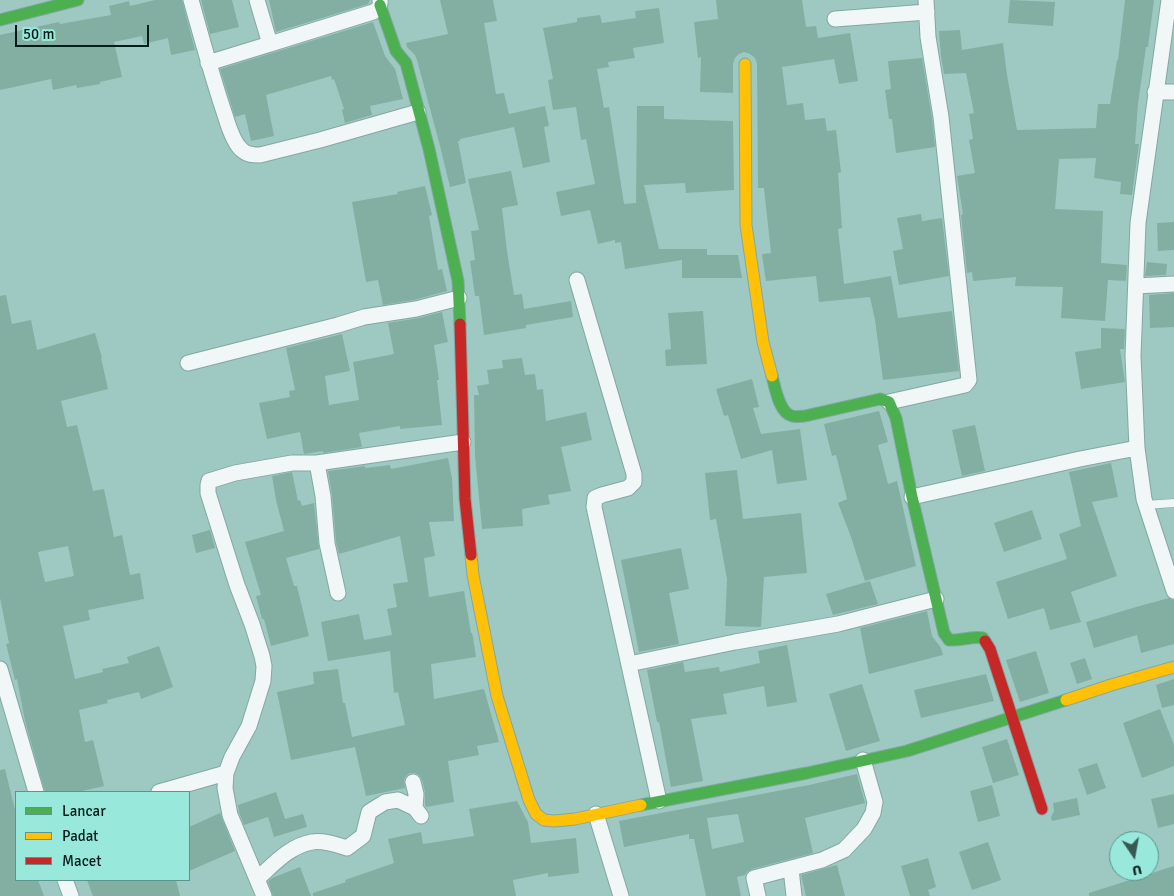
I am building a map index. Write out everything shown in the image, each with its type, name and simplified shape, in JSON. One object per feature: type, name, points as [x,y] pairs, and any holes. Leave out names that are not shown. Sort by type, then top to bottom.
[{"type":"main road","points":[[0,20],[78,0]]},
{"type":"main road","points":[[380,3],[396,51],[406,63],[429,149],[458,281],[462,358],[465,499],[473,575],[497,696],[529,800],[536,814],[544,820],[568,819],[892,755],[1174,667]]},
{"type":"main road","points":[[745,64],[746,225],[764,342],[780,404],[784,412],[789,416],[804,416],[880,399],[889,402],[896,418],[912,498],[944,633],[950,640],[957,641],[976,637],[983,638],[987,643],[1042,810]]},
{"type":"street","points":[[191,0],[208,64],[234,138],[242,150],[251,155],[260,156],[418,112]]},
{"type":"street","points":[[257,0],[270,44]]},
{"type":"street","points":[[1169,0],[1138,224],[1133,356],[1137,448],[1146,505],[1174,591]]},
{"type":"street","points":[[208,64],[373,12],[379,8],[380,3]]},
{"type":"street","points":[[835,19],[926,6],[928,36],[941,117],[969,380],[965,384],[889,402]]},
{"type":"street","points":[[1156,92],[1174,92]]},
{"type":"street","points":[[577,280],[634,474],[634,482],[628,488],[595,498],[594,507],[659,801]]},
{"type":"street","points":[[1136,286],[1174,284]]},
{"type":"street","points":[[188,363],[338,326],[364,317],[416,309],[459,298]]},
{"type":"street","points":[[264,896],[230,815],[225,788],[226,773],[232,757],[249,726],[264,681],[264,666],[208,494],[209,481],[235,473],[292,463],[317,462],[463,442]]},
{"type":"street","points":[[912,498],[1080,459],[1137,448]]},
{"type":"street","points":[[317,462],[323,496],[327,544],[338,593]]},
{"type":"street","points":[[629,664],[735,642],[838,624],[936,599]]},
{"type":"street","points":[[0,669],[36,791]]},
{"type":"street","points":[[758,896],[754,878],[822,860],[844,850],[864,829],[873,813],[874,802],[863,760]]},
{"type":"street","points":[[163,791],[226,773]]},
{"type":"street","points":[[256,879],[291,849],[313,842],[347,848],[363,836],[369,812],[386,802],[398,800],[418,812],[413,782]]},
{"type":"street","points":[[596,814],[621,896]]},
{"type":"street","points":[[791,869],[794,896]]},
{"type":"street","points":[[65,881],[71,896]]},
{"type":"lane","points":[[1146,505],[1174,503]]},
{"type":"building","points":[[155,0],[182,0],[195,50],[171,55],[168,38],[144,44],[142,36],[114,42],[122,77],[100,82],[100,84],[77,88],[76,85],[53,90],[51,79],[0,90],[0,35],[59,22],[60,24],[111,15],[109,6],[129,1],[130,6]]},
{"type":"building","points":[[201,0],[232,0],[239,27],[210,34]]},
{"type":"building","points":[[269,0],[370,0],[368,4],[276,32]]},
{"type":"building","points":[[440,0],[493,0],[497,21],[484,23],[496,94],[504,93],[509,114],[545,106],[549,126],[544,127],[550,162],[523,168],[514,127],[460,139],[458,141],[466,183],[450,187],[417,60],[406,43],[448,34]]},
{"type":"building","points":[[716,0],[802,0],[806,27],[816,26],[818,38],[850,33],[858,81],[839,84],[834,59],[782,67],[787,105],[803,103],[805,120],[825,118],[827,131],[836,130],[841,172],[838,173],[842,228],[838,229],[844,284],[891,276],[898,318],[952,311],[959,371],[883,380],[870,297],[819,302],[816,276],[766,281],[762,255],[771,253],[764,188],[758,188],[757,64],[755,58],[744,52],[735,58],[733,64],[733,93],[700,92],[701,57],[698,58],[694,22],[718,19]]},
{"type":"building","points":[[1010,0],[1055,2],[1053,26],[1008,23]]},
{"type":"building","points":[[1125,0],[1154,0],[1138,104],[1135,144],[1139,144],[1132,195],[1120,194],[1121,182],[1094,178],[1096,158],[1059,159],[1055,209],[1103,211],[1101,263],[1127,265],[1126,281],[1108,280],[1105,321],[1061,318],[1063,287],[1015,286],[1016,277],[973,281],[972,272],[967,273],[961,215],[963,214],[957,176],[975,173],[969,140],[973,139],[969,114],[974,113],[966,73],[944,74],[939,31],[960,30],[962,50],[1003,43],[1017,130],[1096,128],[1098,104],[1110,104],[1118,60]]},
{"type":"building","points":[[659,8],[664,43],[633,48],[635,58],[608,62],[609,67],[597,69],[604,108],[609,107],[624,204],[636,203],[637,106],[664,106],[664,119],[733,121],[734,190],[686,193],[685,183],[644,185],[659,249],[707,249],[707,255],[738,255],[742,278],[682,278],[682,260],[625,269],[621,242],[615,243],[615,240],[598,244],[590,210],[561,216],[556,192],[595,184],[586,139],[581,140],[576,107],[553,110],[548,80],[553,79],[543,28],[577,22],[577,18],[600,15],[602,23],[636,18],[635,11]]},
{"type":"building","points":[[373,22],[385,56],[395,69],[403,99],[370,106],[372,115],[345,123],[342,110],[344,109],[334,79],[332,80],[331,76],[266,95],[274,136],[251,141],[245,114],[235,117],[220,69]]},
{"type":"building","points":[[922,58],[935,147],[896,153],[892,119],[889,119],[885,90],[891,89],[888,61]]},
{"type":"building","points":[[511,171],[518,205],[502,208],[514,295],[522,294],[524,309],[571,301],[573,317],[484,335],[479,296],[475,296],[470,261],[475,260],[471,231],[479,230],[468,179]]},
{"type":"building","points":[[425,186],[432,215],[429,216],[438,270],[442,269],[447,291],[414,300],[383,305],[378,280],[366,282],[352,202],[398,194],[397,192]]},
{"type":"building","points":[[921,214],[922,221],[942,218],[949,276],[899,285],[893,251],[903,249],[897,218]]},
{"type":"building","points":[[1174,222],[1174,250],[1158,251],[1157,223]]},
{"type":"building","points":[[1147,262],[1167,264],[1166,275],[1145,276]]},
{"type":"building","points":[[1174,293],[1174,327],[1150,328],[1149,295]]},
{"type":"building","points":[[6,295],[12,324],[31,320],[37,350],[95,333],[108,389],[61,401],[67,427],[77,425],[93,491],[104,489],[114,537],[122,535],[130,575],[140,573],[144,599],[88,610],[90,620],[63,626],[75,679],[103,672],[102,669],[129,663],[127,657],[159,646],[173,687],[141,699],[139,692],[107,700],[108,703],[79,710],[85,742],[93,740],[104,786],[82,791],[45,791],[25,721],[17,679],[15,680],[6,644],[9,643],[0,598],[0,296]],"holes":[[[68,546],[74,576],[45,582],[38,552]]]},
{"type":"building","points":[[703,311],[707,364],[666,366],[665,350],[671,349],[668,313]]},
{"type":"building","points":[[442,312],[448,342],[434,345],[442,425],[400,429],[400,426],[359,433],[362,447],[323,453],[323,451],[304,454],[300,432],[267,439],[259,403],[290,397],[289,391],[295,390],[286,348],[342,334],[350,371],[325,376],[329,405],[359,400],[353,362],[394,354],[388,323]]},
{"type":"building","points":[[1101,328],[1125,329],[1124,349],[1120,349],[1125,382],[1081,389],[1075,352],[1101,348]]},
{"type":"building","points":[[522,358],[525,375],[535,374],[537,390],[543,389],[546,421],[586,412],[592,440],[561,447],[571,491],[548,495],[550,504],[522,509],[523,526],[482,529],[475,456],[474,395],[479,395],[477,386],[489,384],[487,370],[503,368],[502,360]]},
{"type":"building","points":[[752,379],[759,407],[753,408],[761,434],[800,429],[807,480],[777,484],[772,450],[741,459],[728,415],[724,416],[716,389]]},
{"type":"building","points":[[879,411],[888,442],[878,445],[888,484],[897,481],[916,566],[865,581],[838,503],[847,499],[836,455],[832,456],[824,424]]},
{"type":"building","points":[[975,425],[985,471],[962,476],[952,430]]},
{"type":"building","points":[[448,458],[452,478],[454,521],[429,522],[435,556],[424,558],[429,597],[464,591],[476,657],[431,664],[434,699],[484,689],[499,742],[477,746],[479,755],[448,761],[454,802],[426,807],[422,780],[415,773],[410,773],[406,776],[404,780],[405,788],[366,796],[355,747],[291,760],[277,692],[314,684],[313,672],[338,669],[343,703],[345,703],[352,737],[405,725],[398,692],[394,693],[390,651],[328,661],[321,622],[359,614],[364,640],[392,635],[387,609],[397,607],[393,584],[408,582],[400,536],[339,554],[328,471],[390,465],[391,469]]},
{"type":"building","points":[[1111,463],[1118,497],[1092,502],[1117,576],[1071,592],[1081,622],[1050,630],[1044,608],[1008,619],[996,582],[1067,559],[1059,534],[1081,526],[1069,472]]},
{"type":"building","points":[[737,470],[743,519],[801,513],[807,573],[764,577],[761,627],[725,626],[727,579],[716,519],[710,520],[705,473]]},
{"type":"building","points":[[292,472],[298,501],[300,500],[302,506],[314,503],[319,549],[286,558],[294,586],[297,586],[309,636],[271,646],[256,596],[261,595],[245,542],[284,531],[272,476]]},
{"type":"building","points":[[1032,510],[1042,539],[1004,552],[994,523]]},
{"type":"building","points":[[210,530],[215,548],[196,553],[192,535]]},
{"type":"building","points":[[681,548],[689,589],[669,593],[679,644],[639,652],[621,560]]},
{"type":"building","points":[[870,581],[878,604],[833,615],[826,594]]},
{"type":"building","points":[[1169,598],[1174,600],[1174,644],[1141,653],[1137,635],[1094,648],[1086,622]]},
{"type":"building","points":[[927,611],[932,636],[941,648],[943,655],[869,674],[860,628]]},
{"type":"building","points":[[787,645],[797,702],[767,707],[764,686],[723,694],[727,714],[691,719],[703,781],[671,787],[647,670],[683,662],[685,672],[719,667],[720,672],[760,663],[758,651]]},
{"type":"building","points":[[1036,651],[1049,693],[1020,702],[1006,660]]},
{"type":"building","points":[[1085,658],[1092,679],[1077,684],[1070,663]]},
{"type":"building","points":[[986,674],[994,701],[921,718],[914,690]]},
{"type":"building","points":[[1174,679],[1174,705],[1162,708],[1156,685]]},
{"type":"building","points":[[862,684],[880,741],[846,751],[829,694]]},
{"type":"building","points":[[1160,709],[1174,745],[1174,766],[1142,778],[1123,723]]},
{"type":"building","points":[[1007,739],[1019,775],[993,783],[982,747]]},
{"type":"building","points":[[1097,763],[1106,788],[1087,795],[1078,769]]},
{"type":"building","points":[[5,769],[15,810],[15,881],[38,881],[44,896],[0,896],[0,770]]},
{"type":"building","points":[[857,774],[865,803],[805,818],[813,853],[752,869],[745,875],[737,877],[741,896],[706,896],[694,839],[689,839],[689,834],[624,847],[619,821]],"holes":[[[738,814],[744,842],[712,849],[707,818]]]},
{"type":"building","points":[[992,785],[1000,816],[978,822],[970,791]]},
{"type":"building","points":[[276,792],[285,819],[303,814],[307,827],[274,837],[268,817],[244,825],[238,805]]},
{"type":"building","points":[[1174,794],[1174,824],[1158,828],[1151,799]]},
{"type":"building","points":[[1077,798],[1080,815],[1052,821],[1053,803]]},
{"type":"building","points":[[517,801],[528,822],[531,843],[576,838],[579,873],[548,877],[548,873],[513,880],[516,896],[313,896],[313,893],[394,863],[388,839],[421,832],[423,844],[474,836],[469,809]]},
{"type":"building","points":[[220,813],[235,851],[190,871],[190,827]]},
{"type":"building","points":[[988,842],[1001,880],[972,890],[959,852]]},
{"type":"building","points":[[928,858],[936,887],[928,890],[930,896],[910,896],[901,866]]},
{"type":"building","points":[[837,865],[845,896],[806,896],[801,875]]},
{"type":"building","points":[[1174,866],[1174,896],[1089,896],[1089,893],[1127,881],[1159,881],[1159,871]]},
{"type":"building","points":[[300,867],[311,896],[273,896],[268,882],[272,878]]},
{"type":"building","points":[[87,881],[176,881],[180,896],[93,896]]},
{"type":"traffic: fast","points":[[0,20],[78,0]]},
{"type":"traffic: fast","points":[[380,5],[396,51],[406,63],[429,149],[458,281],[460,324]]},
{"type":"traffic: fast","points":[[772,376],[781,405],[792,416],[805,416],[880,399],[889,402],[896,418],[912,497],[944,633],[949,640],[983,638],[985,641]]},
{"type":"traffic: fast","points":[[641,805],[807,773],[907,751],[1066,700]]},
{"type":"traffic: slow","points":[[745,64],[746,225],[763,342],[772,376]]},
{"type":"traffic: slow","points":[[471,555],[473,575],[497,696],[529,800],[536,814],[544,820],[554,821],[575,819],[641,805]]},
{"type":"traffic: slow","points":[[1066,700],[1174,667]]},
{"type":"traffic: jam","points":[[460,324],[465,499],[471,555]]},
{"type":"traffic: jam","points":[[985,641],[990,649],[1042,809]]}]
